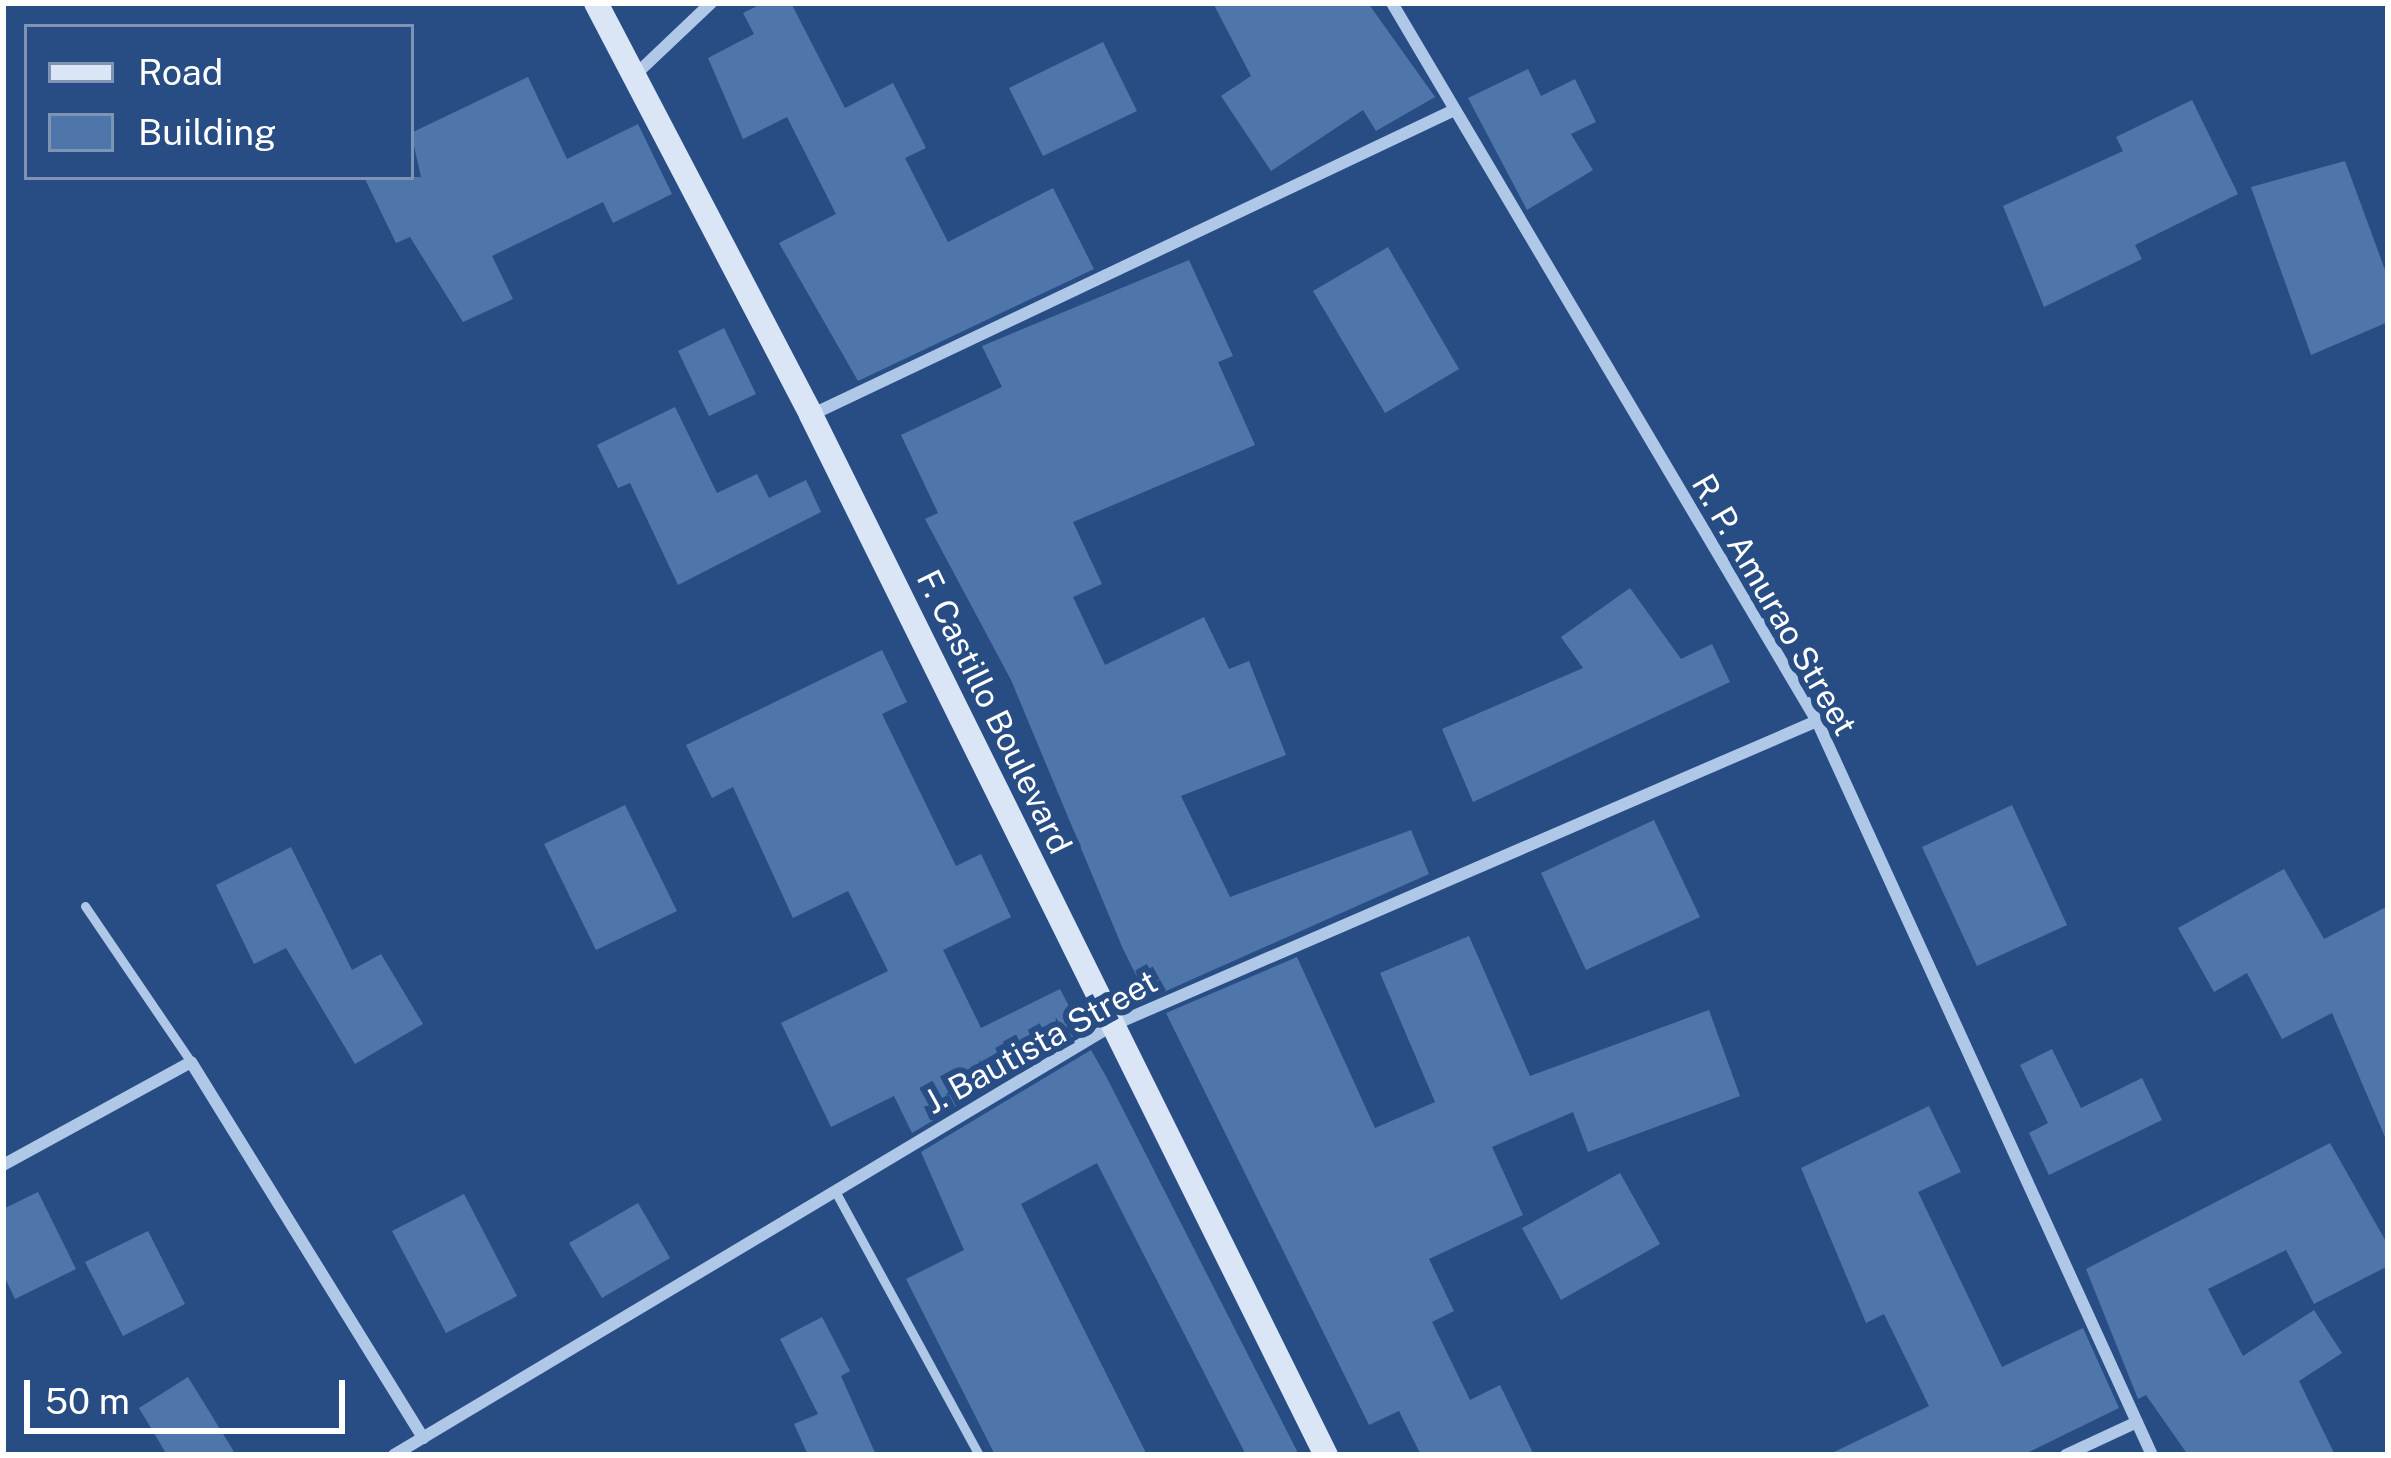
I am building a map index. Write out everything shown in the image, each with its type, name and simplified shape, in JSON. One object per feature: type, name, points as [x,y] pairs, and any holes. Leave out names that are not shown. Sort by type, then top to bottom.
[{"type":"main road","name":"F. Castillo Boulevard","points":[[596,3],[811,415],[1326,1455]]},
{"type":"street","points":[[633,77],[710,3]]},
{"type":"street","name":"R. P. Amurao Street","points":[[1392,3],[1452,112],[1816,721],[2152,1455]]},
{"type":"street","points":[[811,415],[1452,112]]},
{"type":"street","name":"J. Bautista Street","points":[[394,1455],[1113,1025],[1816,721]]},
{"type":"street","points":[[3,1165],[191,1062],[423,1438]]},
{"type":"street","points":[[2066,1455],[2137,1422]]},
{"type":"lane","points":[[85,906],[191,1062]]},
{"type":"lane","points":[[835,1191],[979,1455]]},
{"type":"building","points":[[763,3],[791,3],[845,108],[893,83],[926,148],[905,158],[948,242],[1053,188],[1094,269],[858,381],[779,243],[836,214],[787,117],[743,139],[708,58],[754,34],[743,13]]},
{"type":"building","points":[[1213,3],[1368,3],[1435,97],[1376,131],[1363,110],[1271,171],[1221,96],[1251,76]]},
{"type":"building","points":[[1103,42],[1137,111],[1043,156],[1009,88]]},
{"type":"building","points":[[1528,69],[1541,96],[1575,79],[1596,122],[1571,134],[1593,170],[1527,210],[1468,98]]},
{"type":"building","points":[[528,77],[567,159],[638,124],[672,194],[613,223],[603,202],[492,256],[513,299],[463,322],[410,237],[396,243],[365,180],[421,177],[414,132]]},
{"type":"building","points":[[2192,100],[2238,194],[2135,245],[2142,259],[2044,307],[2003,206],[2123,151],[2116,137]]},
{"type":"building","points":[[2345,161],[2388,278],[2388,322],[2311,355],[2251,187]]},
{"type":"building","points":[[1388,247],[1459,369],[1385,413],[1313,291]]},
{"type":"building","points":[[1189,260],[1233,356],[1218,362],[1255,445],[1073,522],[1102,584],[1073,597],[1105,665],[1204,617],[1229,669],[1249,661],[1286,755],[1181,796],[1230,897],[1411,830],[1429,874],[1157,995],[1144,991],[1123,949],[1011,680],[925,519],[938,513],[901,435],[1002,387],[982,346]]},
{"type":"building","points":[[724,328],[756,394],[709,416],[678,351]]},
{"type":"building","points":[[675,407],[717,493],[757,474],[769,498],[806,480],[821,512],[678,585],[630,483],[618,488],[597,445]]},
{"type":"building","points":[[1630,588],[1681,659],[1712,644],[1730,682],[1473,802],[1442,729],[1583,668],[1561,637]]},
{"type":"building","points":[[882,650],[907,702],[882,714],[956,866],[981,854],[1011,917],[943,950],[981,1028],[1060,989],[1082,1031],[912,1133],[894,1096],[831,1127],[781,1023],[888,971],[848,891],[793,918],[733,787],[712,798],[686,745]]},
{"type":"building","points":[[625,805],[677,911],[596,950],[544,844]]},
{"type":"building","points":[[2012,805],[2067,925],[1977,966],[1922,847]]},
{"type":"building","points":[[1654,820],[1700,917],[1586,970],[1541,873]]},
{"type":"building","points":[[291,847],[352,970],[381,954],[423,1024],[355,1064],[286,948],[254,964],[216,885]]},
{"type":"building","points":[[2284,869],[2324,939],[2388,906],[2388,1144],[2332,1013],[2282,1039],[2247,973],[2214,992],[2178,928]]},
{"type":"building","points":[[1469,936],[1530,1076],[1709,1010],[1740,1096],[1588,1152],[1573,1112],[1492,1147],[1523,1215],[1429,1259],[1454,1311],[1432,1322],[1470,1400],[1500,1385],[1534,1455],[1421,1455],[1399,1411],[1369,1425],[1166,1013],[1297,957],[1375,1128],[1435,1102],[1380,973]]},
{"type":"building","points":[[2052,1049],[2081,1108],[2142,1078],[2162,1120],[2049,1175],[2029,1133],[2048,1123],[2020,1065]]},
{"type":"building","points":[[1091,1050],[1299,1455],[1246,1455],[1097,1163],[1021,1204],[1147,1455],[995,1455],[906,1279],[964,1250],[921,1152]]},
{"type":"building","points":[[1929,1106],[1961,1172],[1918,1192],[2002,1367],[2083,1328],[2119,1408],[2023,1455],[1828,1455],[1929,1406],[1884,1314],[1866,1323],[1801,1168]]},
{"type":"building","points":[[2330,1143],[2388,1245],[2388,1266],[2314,1304],[2286,1250],[2208,1289],[2243,1356],[2314,1310],[2342,1353],[2299,1381],[2335,1455],[2188,1455],[2146,1395],[2138,1399],[2086,1269]]},
{"type":"building","points":[[1620,1173],[1660,1244],[1561,1300],[1522,1228]]},
{"type":"building","points":[[38,1192],[76,1269],[15,1299],[3,1274],[3,1209]]},
{"type":"building","points":[[464,1194],[517,1296],[446,1333],[392,1231]]},
{"type":"building","points":[[638,1203],[670,1258],[602,1298],[569,1243]]},
{"type":"building","points":[[148,1231],[185,1304],[123,1336],[85,1262]]},
{"type":"building","points":[[822,1317],[850,1371],[841,1376],[876,1455],[808,1455],[794,1424],[818,1414],[780,1339]]},
{"type":"building","points":[[188,1377],[236,1455],[167,1455],[139,1408]]}]
